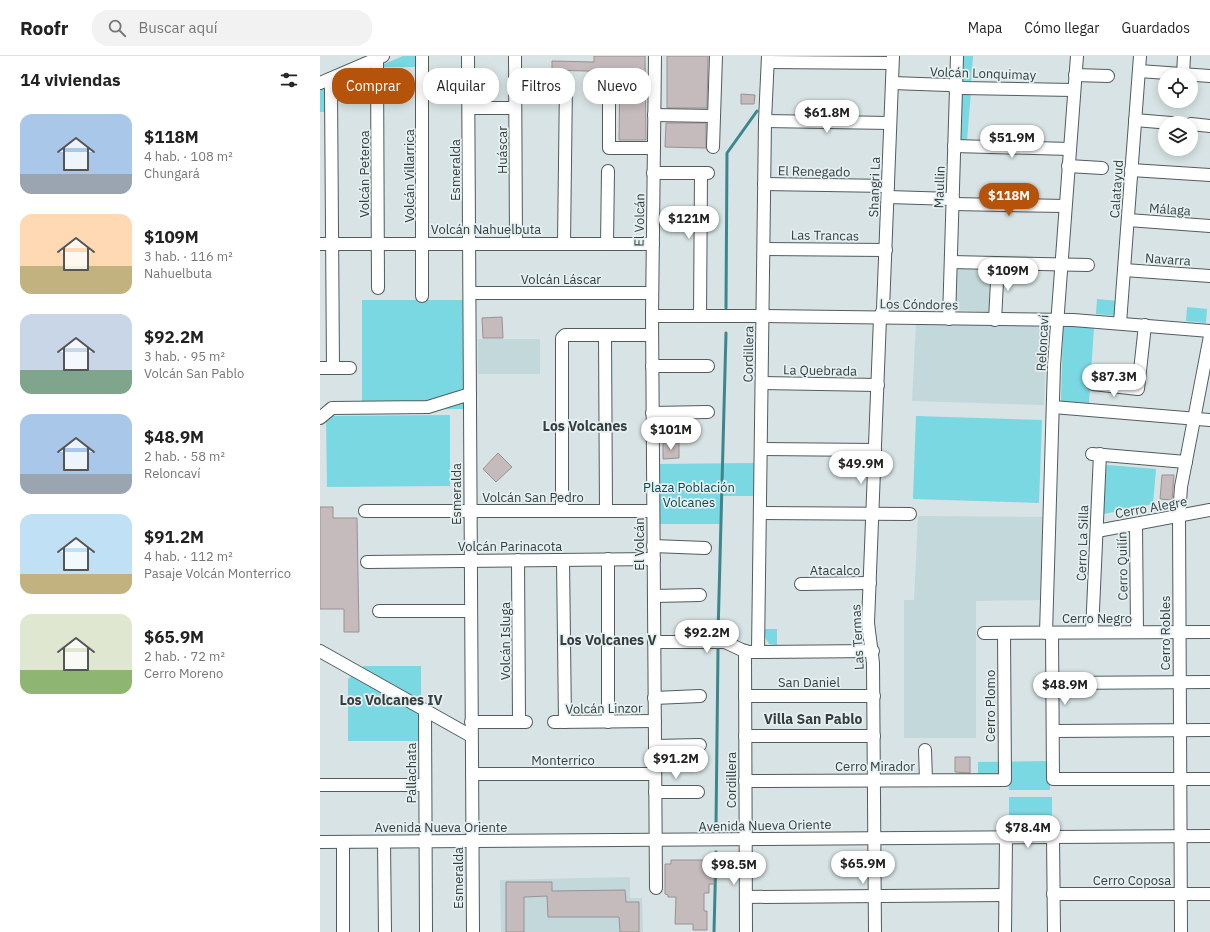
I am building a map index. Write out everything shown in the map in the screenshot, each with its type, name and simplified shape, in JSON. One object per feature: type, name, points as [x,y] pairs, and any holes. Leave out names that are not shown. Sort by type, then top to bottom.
[{"type":"street","name":"Volcán Villarrica","points":[[422,56],[422,296]]},
{"type":"street","name":"Esmeralda","points":[[468,56],[473,932]]},
{"type":"street","name":"Huáscar","points":[[515,56],[516,243]]},
{"type":"street","name":"El Volcán","points":[[655,56],[652,413],[656,888]]},
{"type":"street","points":[[713,147],[716,56]]},
{"type":"street","name":"Maullin","points":[[949,319],[957,56]]},
{"type":"street","name":"Reloncaví","points":[[1076,56],[1057,320],[1053,407],[1049,632],[1052,683],[1053,780],[1180,779]]},
{"type":"street","name":"Calatayud","points":[[1120,323],[1140,56]]},
{"type":"street","points":[[1183,68],[1184,56]]},
{"type":"street","points":[[333,368],[331,89],[325,81],[380,57]]},
{"type":"street","name":"Volcán Peteroa","points":[[378,288],[380,57]]},
{"type":"street","points":[[768,59],[892,60]]},
{"type":"street","name":"Cordillera","points":[[758,652],[765,121],[768,59]]},
{"type":"street","name":"Shangri La","points":[[880,318],[884,310],[892,60]]},
{"type":"street","points":[[1139,71],[1158,72]]},
{"type":"street","points":[[1075,75],[1108,76]]},
{"type":"street","points":[[1198,75],[1210,76]]},
{"type":"street","name":"Volcán Lonquimay","points":[[892,83],[1074,90]]},
{"type":"street","points":[[564,244],[566,104]]},
{"type":"street","points":[[609,104],[609,148],[654,148]]},
{"type":"street","points":[[469,108],[515,108]]},
{"type":"street","points":[[654,115],[714,116]]},
{"type":"street","points":[[1135,120],[1158,122]]},
{"type":"street","points":[[765,121],[890,123]]},
{"type":"street","points":[[1198,125],[1210,126]]},
{"type":"street","points":[[954,146],[1070,149]]},
{"type":"street","points":[[1068,166],[1102,168]]},
{"type":"street","points":[[1132,170],[1210,175]]},
{"type":"street","points":[[607,244],[608,171]]},
{"type":"street","points":[[653,173],[704,173],[700,316]]},
{"type":"street","name":"El Renegado","points":[[764,184],[888,192],[953,202],[1065,206]]},
{"type":"street","name":"Málaga","points":[[1128,220],[1210,226]]},
{"type":"street","name":"Volcán Nahuelbuta","points":[[320,244],[653,244]]},
{"type":"street","name":"Las Trancas","points":[[764,249],[886,250]]},
{"type":"street","points":[[951,262],[1088,265]]},
{"type":"street","points":[[995,320],[998,263]]},
{"type":"street","name":"Navarra","points":[[1124,270],[1210,276]]},
{"type":"street","name":"Volcán Láscar","points":[[470,293],[652,293]]},
{"type":"street","name":"Los Cóndores","points":[[652,316],[1057,320],[1120,323],[1210,331]]},
{"type":"street","name":"Las Termas","points":[[875,932],[873,651],[868,627],[880,318]]},
{"type":"street","points":[[1093,384],[1138,389],[1145,326]]},
{"type":"street","points":[[605,335],[606,511]]},
{"type":"street","points":[[562,511],[563,336],[652,335]]},
{"type":"street","name":"Cerro Robles","points":[[1181,932],[1179,516],[1181,487],[1194,418],[1205,391],[1210,336]]},
{"type":"street","points":[[652,366],[708,366]]},
{"type":"street","points":[[320,368],[350,368]]},
{"type":"street","name":"La Quebrada","points":[[762,383],[878,385]]},
{"type":"street","points":[[320,418],[332,408],[428,406],[470,394]]},
{"type":"street","points":[[1053,407],[1210,420]]},
{"type":"street","points":[[652,413],[708,412]]},
{"type":"street","points":[[761,448],[875,450]]},
{"type":"street","name":"Cerro La Silla","points":[[1092,632],[1097,531],[1096,454],[1186,462]]},
{"type":"street","name":"Cerro Alegre","points":[[1097,531],[1210,510]]},
{"type":"street","name":"Volcán San Pedro","points":[[366,511],[653,511]]},
{"type":"street","points":[[760,513],[910,514]]},
{"type":"street","name":"Cerro Quilín","points":[[1136,524],[1137,632]]},
{"type":"street","points":[[653,546],[705,548]]},
{"type":"street","name":"Volcán Parinacota","points":[[367,562],[654,559]]},
{"type":"street","name":"Volcán Isluga","points":[[471,722],[523,722],[518,560]]},
{"type":"street","name":"Volcán Linzor","points":[[563,560],[559,722],[655,721]]},
{"type":"street","points":[[608,560],[608,722]]},
{"type":"street","name":"Atacalco","points":[[801,584],[870,583]]},
{"type":"street","points":[[654,596],[700,595]]},
{"type":"street","points":[[379,611],[471,611]]},
{"type":"street","name":"Cerro Negro","points":[[984,633],[1210,632]]},
{"type":"street","name":"Cerro Plomo","points":[[1004,633],[1005,780]]},
{"type":"street","points":[[654,642],[725,642],[745,651],[758,652],[873,651]]},
{"type":"street","points":[[320,651],[471,736]]},
{"type":"street","name":"Cordillera","points":[[745,651],[746,932]]},
{"type":"street","points":[[1052,683],[1210,682]]},
{"type":"street","points":[[654,698],[700,696]]},
{"type":"street","name":"San Daniel","points":[[745,696],[874,696]]},
{"type":"street","name":"Pallachata","points":[[425,710],[426,932]]},
{"type":"street","points":[[1053,731],[1210,730]]},
{"type":"street","points":[[745,736],[874,736]]},
{"type":"street","points":[[655,746],[700,745]]},
{"type":"street","points":[[925,750],[926,780]]},
{"type":"street","name":"Monterrico","points":[[472,774],[655,774]]},
{"type":"street","points":[[1180,779],[1210,778]]},
{"type":"street","name":"Cerro Mirador","points":[[745,781],[1005,780]]},
{"type":"street","points":[[320,785],[425,785]]},
{"type":"street","points":[[655,792],[698,792]]},
{"type":"street","name":"Avenida Nueva Oriente","points":[[320,842],[1210,836]]},
{"type":"street","points":[[1005,932],[1006,837]]},
{"type":"street","points":[[1053,837],[1054,932]]},
{"type":"street","points":[[343,842],[344,932]]},
{"type":"street","points":[[384,842],[385,932]]},
{"type":"street","name":"Cerro Coposa","points":[[1053,894],[1210,894]]},
{"type":"street","points":[[746,897],[1005,895]]},
{"type":"shaded area","points":[[957,267],[992,269],[990,312],[955,310]]},
{"type":"shaded area","points":[[916,322],[1041,325],[1046,330],[1044,405],[912,401]]},
{"type":"shaded area","points":[[478,339],[540,339],[540,374],[478,374]]},
{"type":"shaded area","points":[[918,516],[1044,517],[1040,600],[976,601],[976,738],[904,738],[904,600],[914,600]]},
{"type":"shaded area","points":[[630,877],[630,898],[642,898],[643,932],[501,932],[500,880]]},
{"type":"green space","points":[[403,56],[419,56],[419,67],[382,67],[382,65]]},
{"type":"green space","points":[[963,56],[973,56],[971,83],[961,83]]},
{"type":"green space","points":[[330,84],[330,112],[320,112],[320,89]]},
{"type":"green space","points":[[962,91],[971,91],[967,141],[960,141]]},
{"type":"green space","points":[[1097,299],[1119,301],[1118,316],[1096,314]]},
{"type":"green space","points":[[362,300],[463,300],[463,409],[362,410]]},
{"type":"green space","points":[[1187,307],[1207,309],[1206,323],[1186,321]]},
{"type":"green space","points":[[1063,325],[1094,327],[1089,403],[1061,402]]},
{"type":"green space","points":[[450,415],[450,486],[327,487],[326,416]]},
{"type":"green space","points":[[916,416],[1042,420],[1039,503],[913,499]]},
{"type":"green space","name":"Plaza Población Volcanes","points":[[755,463],[756,496],[722,496],[722,524],[659,524],[659,464]]},
{"type":"green space","points":[[1108,465],[1156,469],[1153,504],[1099,515],[1104,467]]},
{"type":"green space","points":[[765,629],[777,629],[777,645],[769,644],[765,637]]},
{"type":"green space","points":[[364,666],[421,666],[421,741],[348,741],[348,679]]},
{"type":"green space","points":[[1050,761],[1050,790],[1009,790],[1008,777],[978,777],[978,762]]},
{"type":"green space","points":[[1009,797],[1052,797],[1052,823],[1009,823]]},
{"type":"building","points":[[594,56],[645,56],[645,68],[583,68],[583,71],[575,71],[575,68],[552,68],[552,61],[594,62]]},
{"type":"building","points":[[667,56],[708,56],[707,108],[667,108]]},
{"type":"building","points":[[741,94],[755,95],[754,104],[741,104]]},
{"type":"building","points":[[620,104],[646,104],[646,140],[619,140]]},
{"type":"building","points":[[666,123],[706,123],[706,148],[665,147]]},
{"type":"building","points":[[502,317],[503,338],[483,338],[482,318]]},
{"type":"building","points":[[663,443],[679,443],[679,458],[663,459]]},
{"type":"building","points":[[498,453],[512,467],[496,482],[483,469]]},
{"type":"building","points":[[1162,475],[1174,475],[1172,500],[1160,499]]},
{"type":"building","points":[[320,507],[333,507],[333,518],[357,518],[359,632],[344,632],[344,609],[320,609]]},
{"type":"building","points":[[955,757],[970,757],[970,773],[955,772]]},
{"type":"building","points":[[671,860],[714,860],[714,884],[709,884],[709,893],[704,893],[704,911],[707,911],[707,930],[693,930],[693,924],[675,924],[676,897],[668,897],[668,895],[665,894],[665,864],[671,864]]},
{"type":"building","points":[[506,882],[552,882],[552,891],[625,890],[626,902],[639,902],[639,932],[620,932],[619,917],[548,917],[547,896],[524,897],[524,932],[506,932]]},
{"type":"waterway","points":[[726,308],[727,153],[757,111]]},
{"type":"waterway","points":[[718,634],[726,333]]},
{"type":"waterway","points":[[716,826],[718,649]]},
{"type":"waterway","points":[[714,932],[716,852]]},
{"type":"district","name":"Los Volcanes","points":[[585,426]]},
{"type":"district","name":"Los Volcanes V","points":[[608,640]]},
{"type":"district","name":"Los Volcanes IV","points":[[391,700]]},
{"type":"district","name":"Villa San Pablo","points":[[813,719]]}]
